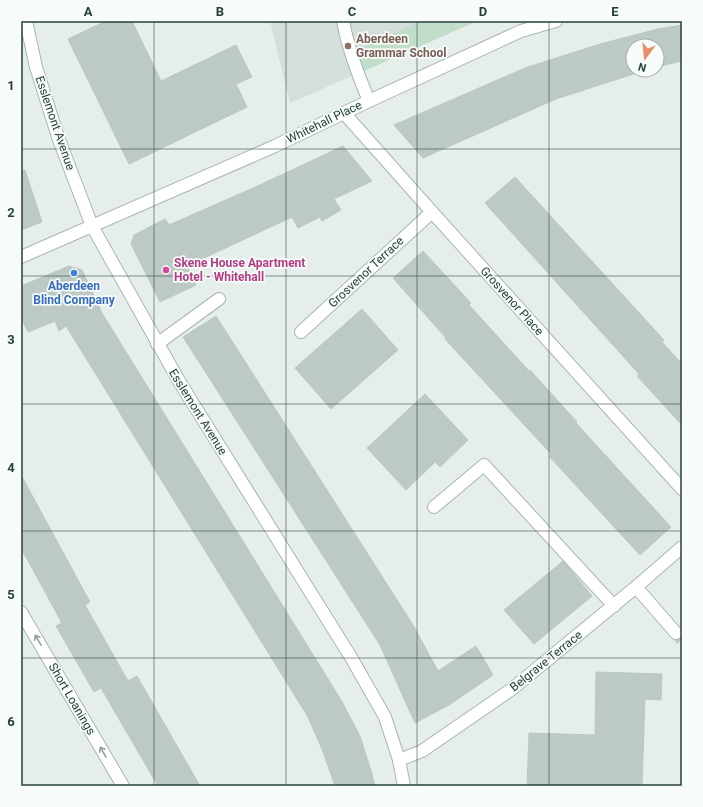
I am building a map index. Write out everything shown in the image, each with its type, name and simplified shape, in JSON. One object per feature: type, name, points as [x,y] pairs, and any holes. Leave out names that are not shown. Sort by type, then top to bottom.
[{"type":"street","name":"Esslemont Avenue","points":[[26,21],[36,67],[58,137],[92,226],[179,381],[352,659],[385,717],[399,760],[404,786]]},
{"type":"street","points":[[343,21],[354,63],[369,100]]},
{"type":"street","name":"Whitehall Place","points":[[21,257],[274,146],[369,100],[521,31],[556,21]]},
{"type":"street","name":"Grosvenor Place","points":[[344,113],[682,489]]},
{"type":"street","name":"Grosvenor Terrace","points":[[301,332],[432,212]]},
{"type":"street","points":[[157,344],[219,298]]},
{"type":"street","points":[[434,507],[484,465],[614,606]]},
{"type":"street","name":"Belgrave Terrace","points":[[399,760],[422,751],[512,689],[614,606],[682,547]]},
{"type":"street","points":[[636,587],[676,634]]},
{"type":"street","name":"Short Loanings","points":[[21,612],[123,786]]},
{"type":"shaded area","name":"Aberdeen Grammar School","points":[[270,21],[477,21],[290,103]]},
{"type":"green space","points":[[421,21],[477,21],[362,72],[354,51]]},
{"type":"building","points":[[106,21],[132,21],[161,81],[236,45],[252,77],[236,84],[247,107],[129,164],[68,39]]},
{"type":"building","points":[[682,25],[682,61],[665,65],[665,38],[625,38],[625,77],[556,99],[423,158],[394,125],[525,68],[600,44],[658,29]]},
{"type":"building","points":[[343,146],[372,181],[334,199],[341,210],[322,221],[320,217],[298,228],[292,217],[187,266],[196,285],[160,302],[131,244],[134,235],[165,219],[169,225]]},
{"type":"building","points":[[21,170],[25,170],[42,222],[21,230]]},
{"type":"building","points":[[515,177],[664,340],[662,342],[682,364],[682,425],[637,376],[639,374],[485,203]]},
{"type":"building","points":[[423,251],[471,303],[469,305],[529,371],[530,370],[671,527],[640,555],[549,456],[551,454],[445,339],[446,338],[393,278]]},
{"type":"building","points":[[69,266],[82,270],[102,313],[341,700],[360,736],[375,786],[335,786],[322,749],[308,717],[66,326],[59,331],[55,321],[28,332],[21,317],[21,286]]},
{"type":"building","points":[[362,309],[398,350],[331,409],[295,368]]},
{"type":"building","points":[[216,316],[413,625],[438,671],[476,646],[493,675],[449,705],[415,723],[380,645],[183,337]]},
{"type":"building","points":[[425,394],[468,440],[440,467],[435,462],[406,490],[367,448]]},
{"type":"building","points":[[21,475],[90,602],[85,605],[128,681],[137,676],[200,786],[158,786],[101,688],[94,692],[56,626],[62,623],[21,548]]},
{"type":"building","points":[[563,561],[592,596],[534,644],[504,610]]},
{"type":"building","points":[[596,672],[662,674],[661,700],[645,699],[642,786],[527,786],[529,733],[595,735]]},
{"type":"tunnel","points":[[676,633],[682,640]]},
{"type":"place","name":"Aberdeen Grammar School","points":[[348,46]]},
{"type":"place","name":"Skene House Apartment Hotel - Whitehall","points":[[166,270]]},
{"type":"place","name":"Aberdeen Blind Company","points":[[74,273]]}]
